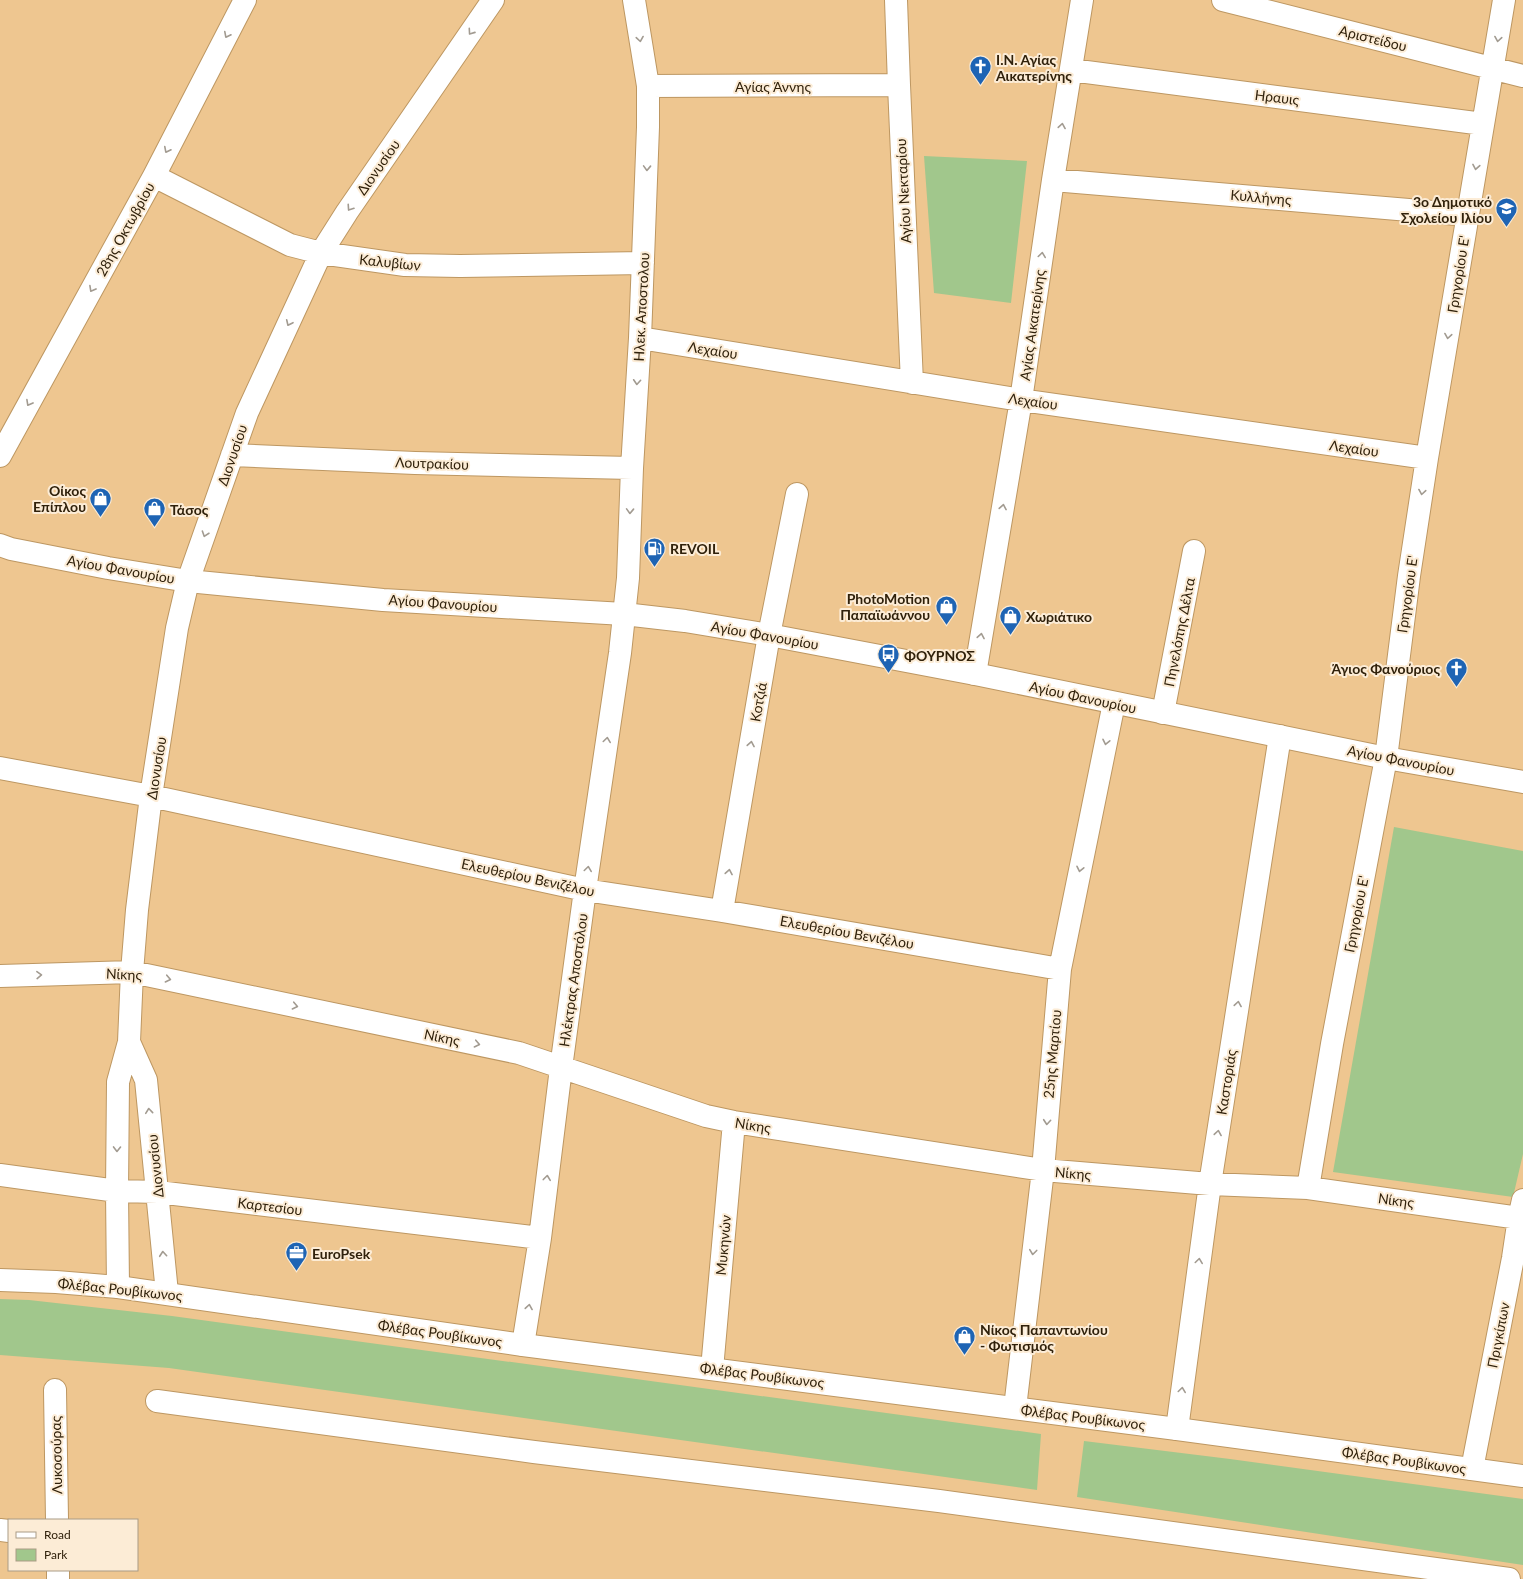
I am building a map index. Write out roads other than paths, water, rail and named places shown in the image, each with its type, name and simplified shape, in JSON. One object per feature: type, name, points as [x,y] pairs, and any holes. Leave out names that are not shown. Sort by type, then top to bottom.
[{"type":"street","name":"28ης Οκτωβρίου","points":[[0,456],[154,176],[245,0]]},
{"type":"street","name":"Διονυσίου","points":[[118,1287],[118,1082],[129,1042],[132,972],[137,910],[151,796],[177,628],[188,581],[247,413],[321,254],[352,205],[493,0]]},
{"type":"street","name":"Ηλεκ. Αποστολου","points":[[624,614],[628,578],[632,468],[640,338],[648,127],[648,86],[634,0]]},
{"type":"street","name":"Αγίου Νεκταρίου","points":[[896,0],[912,383]]},
{"type":"street","name":"Αγίας Αικατερίνης","points":[[975,674],[1021,400],[1053,180],[1082,0]]},
{"type":"street","name":"Αριστείδου","points":[[1223,0],[1523,76]]},
{"type":"street","name":"Γρηγορίου Ε'","points":[[1308,1188],[1335,1029],[1386,758],[1409,576],[1427,458],[1504,0]]},
{"type":"street","name":"Ηραυις","points":[[1070,70],[1483,124]]},
{"type":"street","name":"Αγίας Άννης","points":[[648,86],[899,85]]},
{"type":"street","name":"Καλυβίων","points":[[154,176],[290,245],[321,254],[405,265],[460,266],[643,263]]},
{"type":"street","name":"Κυλλήνης","points":[[1053,180],[1468,215]]},
{"type":"street","name":"Λεχαίου","points":[[640,338],[1021,400],[1427,458]]},
{"type":"street","name":"Λουτρακίου","points":[[232,455],[415,463],[632,468]]},
{"type":"street","name":"Κοτζιά","points":[[722,910],[769,635],[797,494]]},
{"type":"street","name":"Αγίου Φανουρίου","points":[[0,546],[108,568],[188,581],[383,600],[624,614],[685,621],[769,635],[975,674],[1114,704],[1386,758],[1523,782]]},
{"type":"street","name":"Πηνελόπης Δέλτα","points":[[1163,713],[1194,551]]},
{"type":"street","name":"Ηλέκτρας Αποστόλου","points":[[523,1345],[540,1238],[561,1068],[585,890],[620,653],[624,614]]},
{"type":"street","name":"25ης Μαρτίου","points":[[1015,1408],[1042,1170],[1060,969],[1114,704]]},
{"type":"street","name":"Καστοριάς","points":[[1177,1429],[1210,1184],[1280,736]]},
{"type":"street","name":"Ελευθερίου Βενιζέλου","points":[[0,768],[151,796],[585,890],[722,910],[1060,969]]},
{"type":"street","name":"Νίκης","points":[[0,976],[132,972],[519,1053],[706,1116],[734,1122],[1042,1170],[1210,1184],[1308,1188],[1521,1209]]},
{"type":"street","name":"Διονυσίου","points":[[129,1042],[146,1080],[167,1293]]},
{"type":"street","name":"Μυκηνών","points":[[712,1369],[734,1122]]},
{"type":"street","name":"Καρτεσίου","points":[[0,1175],[117,1192],[158,1192],[540,1238]]},
{"type":"street","name":"Πριγκίπων","points":[[1472,1469],[1518,1259],[1521,1209]]},
{"type":"street","name":"Φλέβας Ρουβίκωνος","points":[[0,1280],[56,1282],[167,1293],[523,1345],[1177,1429],[1523,1476]]},
{"type":"street","name":"Λυκοσούρας","points":[[55,1390],[57,1519]]},
{"type":"street","points":[[157,1401],[534,1452],[939,1501],[1509,1579]]},
{"type":"place","name":"Ι.Ν. Αγίας Αικατερίνης","points":[[981,86]]},
{"type":"place","name":"3ο Δημοτικό Σχολείου Ιλίου","points":[[1507,228]]},
{"type":"place","name":"Οίκος Επίπλου","points":[[101,518]]},
{"type":"place","name":"Τάσος","points":[[154,528]]},
{"type":"place","name":"REVOIL","points":[[654,568]]},
{"type":"place","name":"PhotoMotion Παπαϊωάννου","points":[[946,626]]},
{"type":"place","name":"Χωριάτικο","points":[[1010,636]]},
{"type":"place","name":"ΦΟΥΡΝΟΣ","points":[[888,674]]},
{"type":"place","name":"Άγιος Φανούριος","points":[[1456,688]]},
{"type":"place","name":"EuroPsek","points":[[296,1272]]},
{"type":"place","name":"Νίκος Παπαντωνίου - Φωτισμός","points":[[965,1356]]}]
